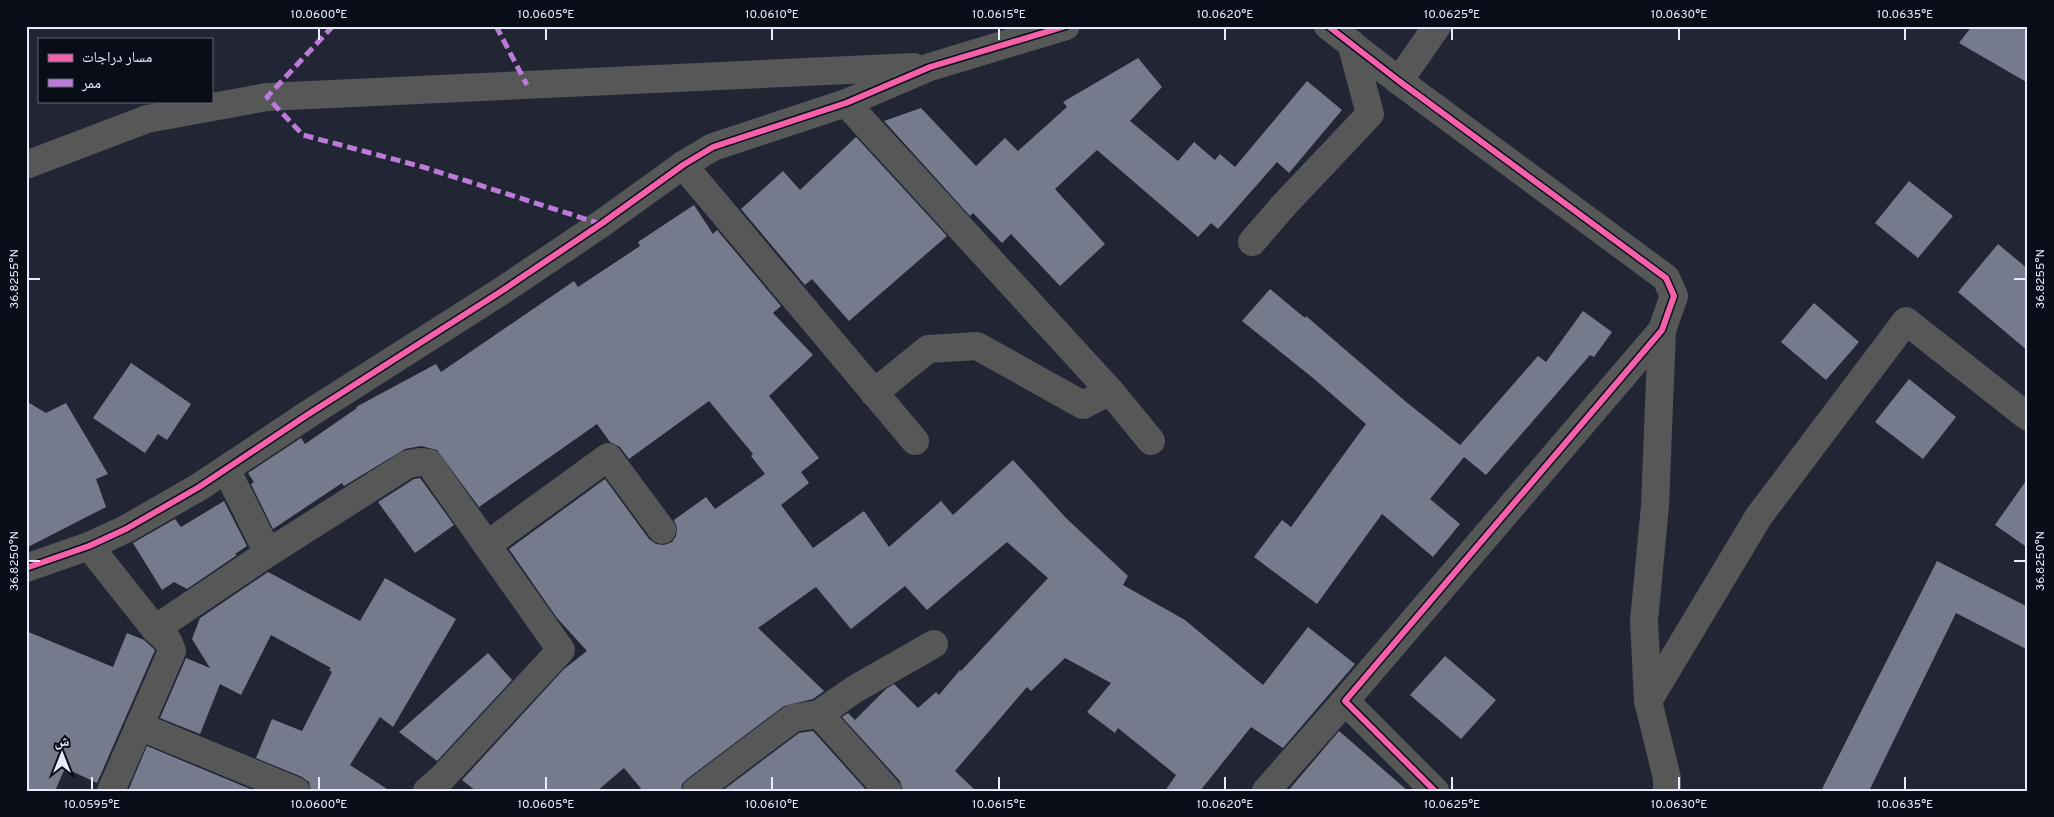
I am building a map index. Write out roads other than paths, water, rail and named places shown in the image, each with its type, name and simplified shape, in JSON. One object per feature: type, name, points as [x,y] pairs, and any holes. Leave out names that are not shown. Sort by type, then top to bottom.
[{"type":"street","points":[[26,568],[89,546],[126,529],[226,469],[500,292],[601,224],[683,165],[713,147],[846,103],[930,66],[1066,26]]},
{"type":"street","points":[[1328,26],[1399,81],[1666,278],[1674,296],[1662,330],[1655,506],[1644,621],[1648,701],[1667,778],[1667,791]]},
{"type":"street","points":[[1399,81],[1437,26]]},
{"type":"street","points":[[1252,242],[1284,205],[1370,114],[1350,43]]},
{"type":"street","points":[[26,166],[147,119],[267,97],[930,66]]},
{"type":"street","points":[[846,103],[1110,391],[1151,442]]},
{"type":"street","points":[[683,165],[915,442]]},
{"type":"street","points":[[1648,701],[1758,516],[1906,321],[2028,417]]},
{"type":"street","points":[[1266,791],[1662,330]]},
{"type":"street","points":[[874,393],[928,349],[977,346],[1083,405],[1110,391]]},
{"type":"street","points":[[487,545],[608,457],[662,530]]},
{"type":"street","points":[[155,629],[268,552],[408,464],[429,463],[561,650],[428,791]]},
{"type":"street","points":[[226,469],[268,552]]},
{"type":"street","points":[[89,546],[155,629],[168,641],[172,651],[111,791]]},
{"type":"street","points":[[696,791],[793,718],[819,714],[855,689],[934,644]]},
{"type":"street","points":[[1345,701],[1435,791]]},
{"type":"street","points":[[819,714],[888,791]]},
{"type":"street","points":[[139,726],[296,791]]}]
